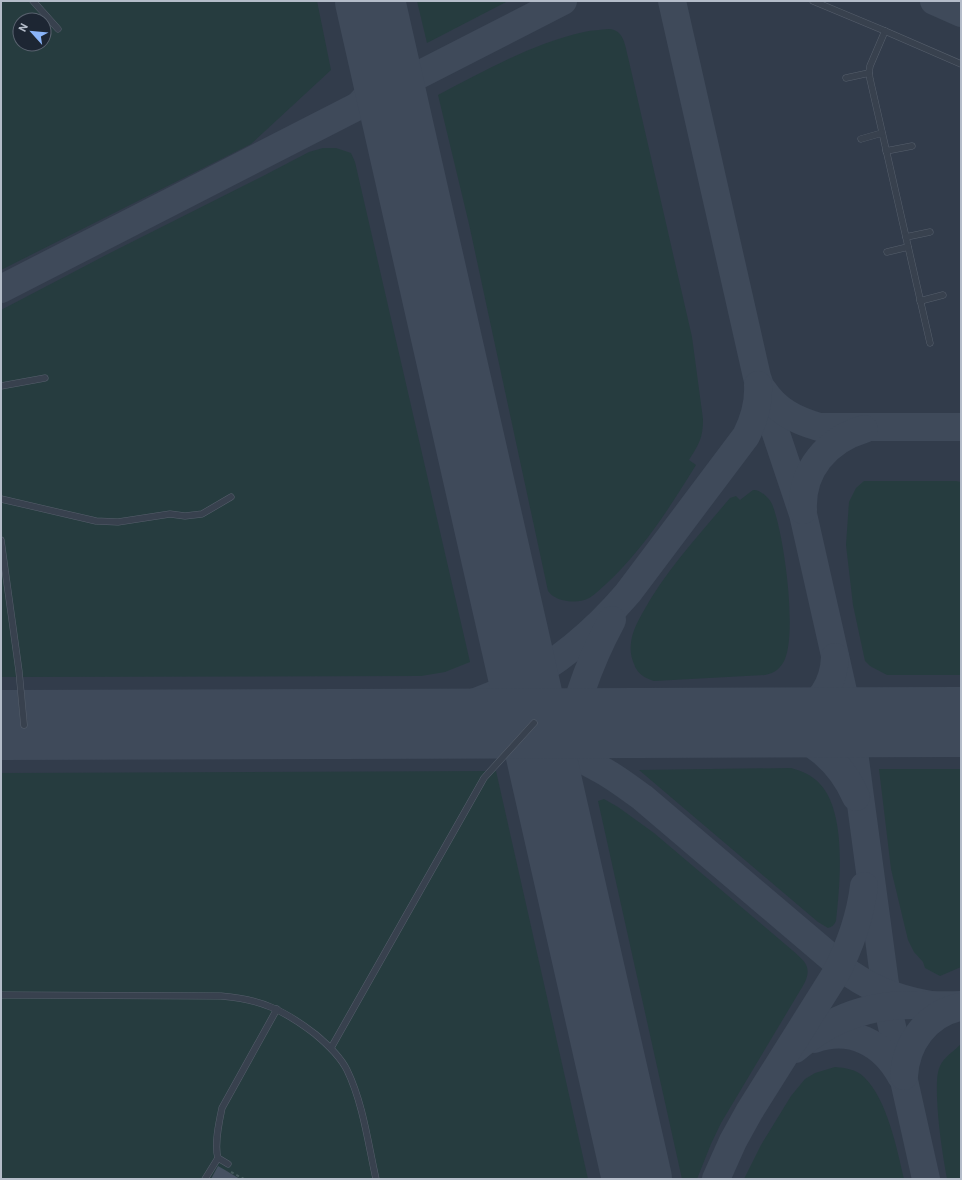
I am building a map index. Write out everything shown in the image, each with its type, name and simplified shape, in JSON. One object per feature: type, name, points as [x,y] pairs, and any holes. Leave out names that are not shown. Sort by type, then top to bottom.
[{"type":"lane","points":[[33,1],[58,29]]},
{"type":"lane","points":[[813,1],[961,64]]},
{"type":"lane","points":[[885,32],[872,60],[869,73],[930,343]]},
{"type":"lane","points":[[846,78],[869,73]]},
{"type":"lane","points":[[861,139],[882,133]]},
{"type":"lane","points":[[886,151],[912,146]]},
{"type":"lane","points":[[906,237],[930,232]]},
{"type":"lane","points":[[887,252],[908,247]]},
{"type":"lane","points":[[920,301],[943,296]]},
{"type":"lane","points":[[1,386],[45,378]]},
{"type":"lane","points":[[1,499],[96,522],[118,522],[170,514],[185,516],[202,514],[208,508],[231,497]]},
{"type":"lane","points":[[1,540],[19,671],[24,725]]},
{"type":"lane","points":[[331,1048],[484,778],[534,723]]},
{"type":"lane","points":[[1,995],[221,996],[247,999],[277,1009],[307,1028],[331,1048],[344,1065],[352,1081],[358,1100],[376,1179]]},
{"type":"lane","points":[[228,1164],[218,1158],[216,1152],[222,1108],[277,1009]]},
{"type":"lane","points":[[205,1179],[218,1158]]},
{"type":"shaded area","points":[[1,1],[961,1],[961,1179],[1,1179]]},
{"type":"green space","points":[[1,1],[317,1],[331,70],[251,144],[1,270]]},
{"type":"green space","points":[[417,1],[508,1],[427,43]]},
{"type":"green space","points":[[609,29],[618,32],[621,35],[626,48],[692,337],[703,426],[700,441],[689,460],[696,465],[655,528],[632,557],[597,592],[590,598],[580,601],[571,601],[558,599],[548,591],[469,224],[438,95],[509,59],[546,43],[593,30]]},
{"type":"green space","points":[[323,148],[336,148],[351,153],[355,162],[470,662],[445,672],[421,676],[1,677],[1,310],[309,152]]},
{"type":"green space","points":[[864,481],[961,482],[961,675],[887,675],[870,666],[865,661],[853,605],[846,545],[849,502],[856,488]]},
{"type":"green space","points":[[753,490],[761,492],[771,502],[781,536],[788,582],[790,627],[785,659],[780,667],[775,671],[765,675],[654,681],[644,677],[635,667],[631,656],[634,631],[643,612],[673,567],[730,498],[736,496],[740,500]]},
{"type":"green space","points":[[791,768],[807,774],[820,784],[829,797],[834,812],[838,830],[840,869],[836,921],[833,926],[828,928],[818,922],[639,770]]},
{"type":"green space","points":[[879,769],[961,769],[961,967],[940,976],[925,968],[923,962],[914,952],[908,940],[891,869]]},
{"type":"green space","points":[[496,771],[588,1179],[1,1179],[1,773]]},
{"type":"green space","points":[[604,799],[618,807],[654,833],[792,950],[806,964],[807,968],[808,973],[804,984],[721,1123],[697,1179],[682,1179],[598,801]]},
{"type":"green space","points":[[961,1044],[961,1179],[947,1179],[938,1117],[937,1077],[942,1063]]},
{"type":"green space","points":[[835,1067],[846,1068],[858,1072],[872,1086],[885,1111],[890,1125],[904,1179],[744,1179],[761,1145],[791,1096],[805,1079],[815,1073]]},
{"type":"building","points":[[218,1166],[225,1170],[240,1179],[211,1179]]},
{"type":"taxiway","points":[[374,1],[374,20]]},
{"type":"taxiway","points":[[1,289],[563,1]]},
{"type":"taxiway","points":[[672,1],[757,377],[803,514],[850,722],[891,1022],[926,1179]]},
{"type":"taxiway","points":[[934,1],[961,13]]},
{"type":"taxiway","points":[[359,105],[369,94],[375,82],[380,68],[382,54]]},
{"type":"taxiway","points":[[367,723],[407,719],[444,712],[478,701],[511,687],[543,669],[572,648],[601,622],[628,593],[746,436],[755,411],[758,398],[758,385]]},
{"type":"taxiway","points":[[763,390],[774,404],[787,414],[819,427],[961,427]]},
{"type":"taxiway","points":[[803,510],[806,482],[819,459],[828,449],[839,441],[864,429]]},
{"type":"taxiway","points":[[561,844],[562,783],[568,741],[586,679],[602,639],[612,620]]},
{"type":"taxiway","points":[[770,722],[795,717],[812,707],[824,693],[828,685],[832,676],[835,657]]},
{"type":"taxiway","points":[[733,723],[774,727],[788,731],[812,744],[833,762],[850,784],[856,797]]},
{"type":"taxiway","points":[[457,724],[494,729],[531,739],[566,752],[606,772],[643,798],[849,973],[859,980],[891,995],[937,1006]]},
{"type":"taxiway","points":[[716,1179],[733,1141],[749,1112],[835,975],[854,932],[864,886]]},
{"type":"taxiway","points":[[795,1049],[805,1040],[827,1026],[864,1011],[900,1005],[961,1005]]},
{"type":"taxiway","points":[[904,1076],[909,1052],[920,1032],[937,1017],[947,1011],[959,1007]]},
{"type":"taxiway","points":[[814,1039],[841,1035],[853,1036],[865,1040],[885,1054],[894,1064],[901,1076]]},
{"type":"runway","points":[[370,1],[637,1179]]},
{"type":"runway","points":[[1,725],[961,722]]}]
